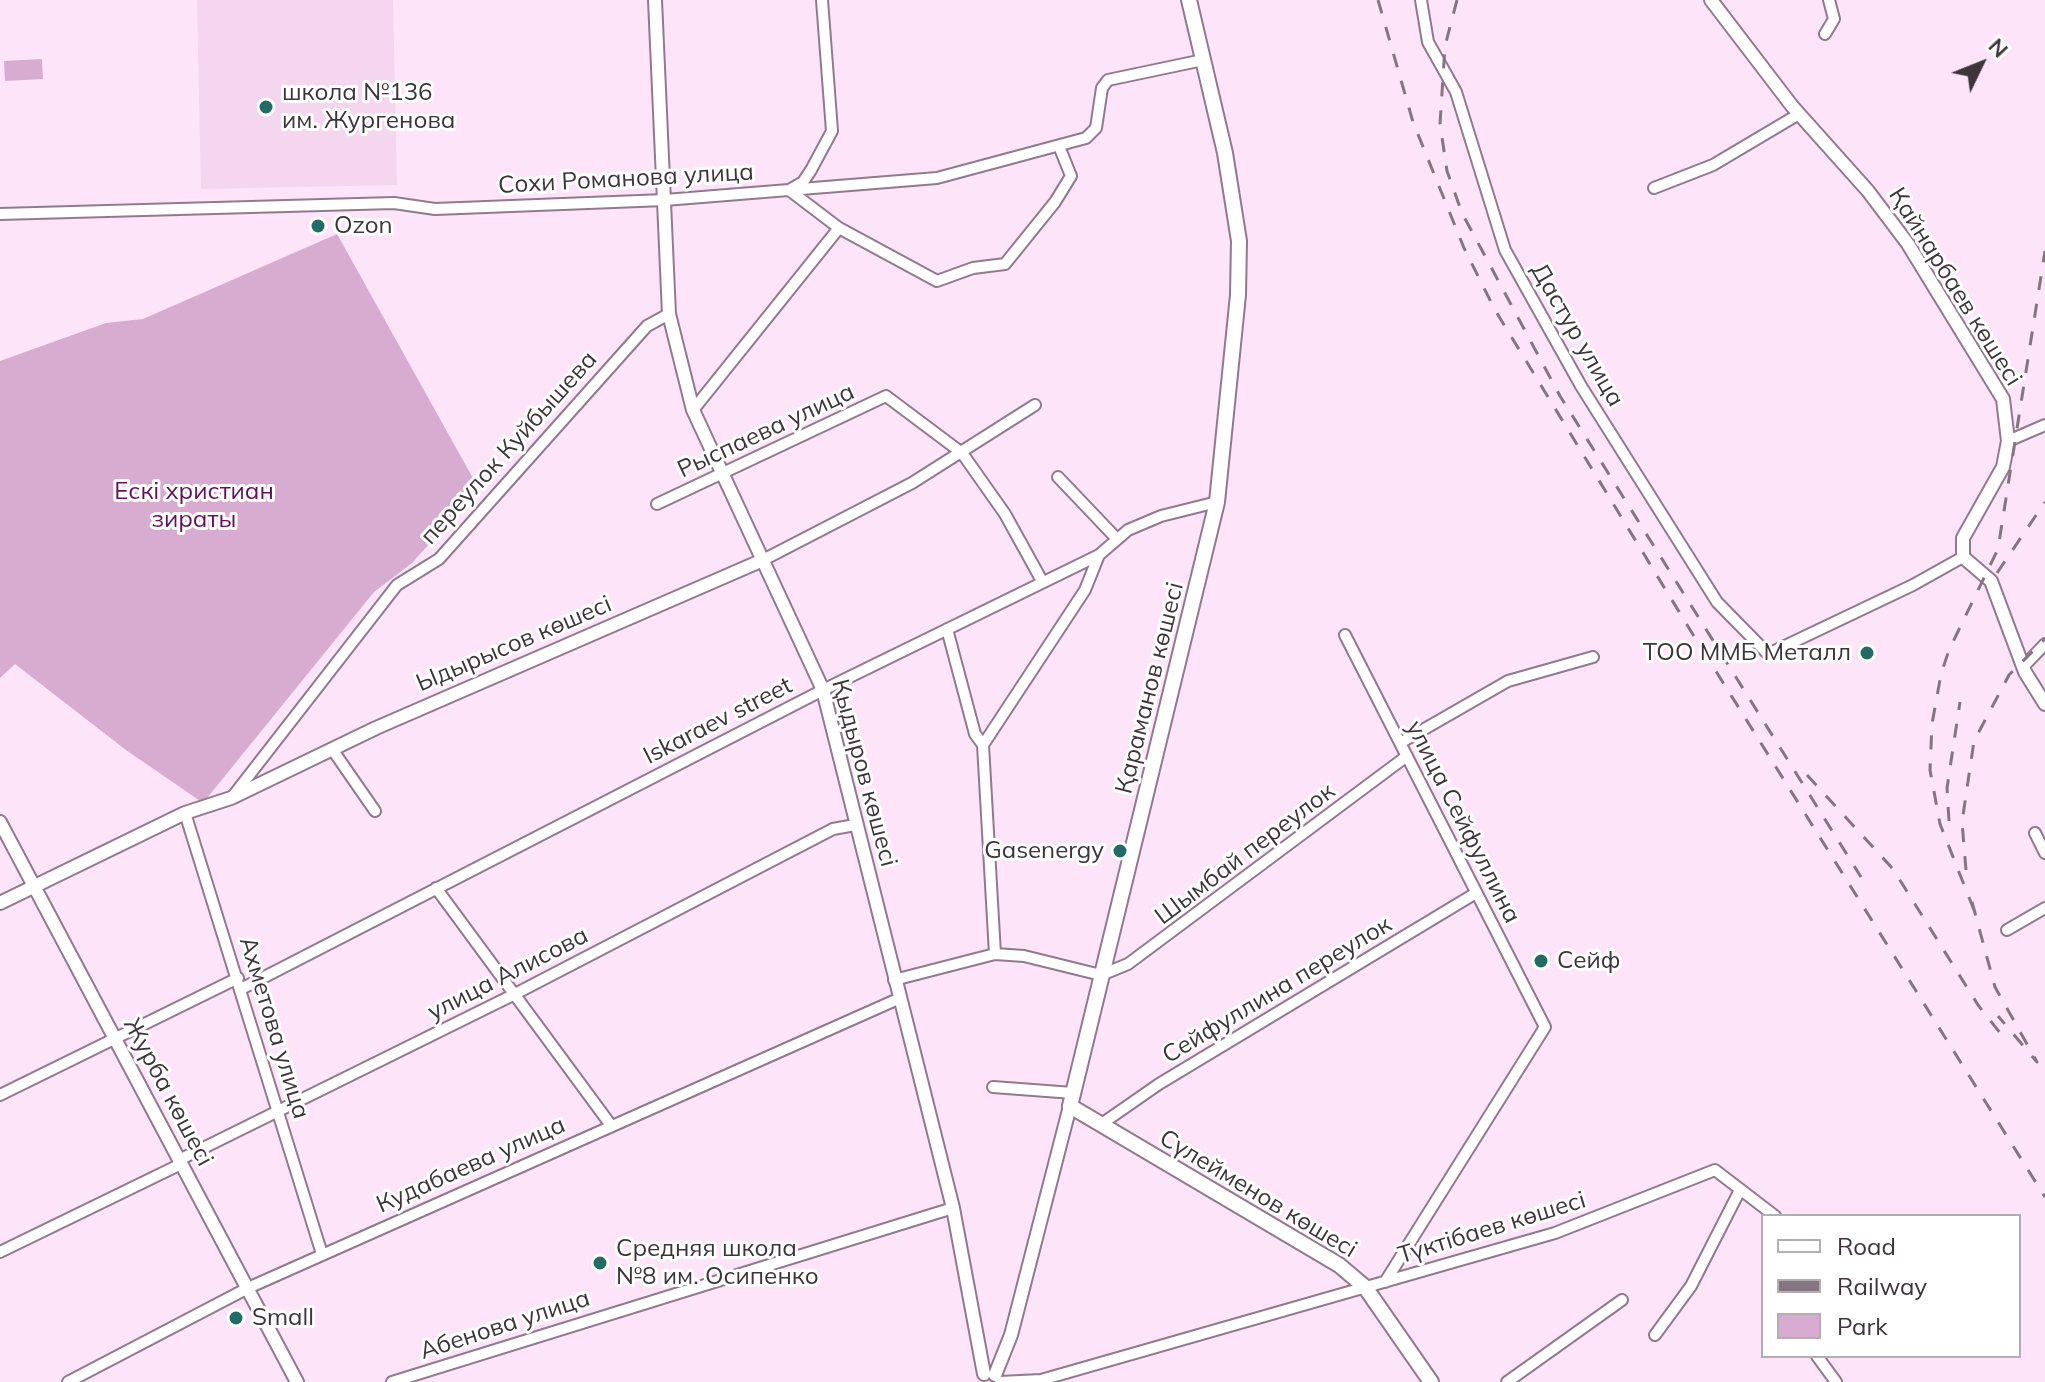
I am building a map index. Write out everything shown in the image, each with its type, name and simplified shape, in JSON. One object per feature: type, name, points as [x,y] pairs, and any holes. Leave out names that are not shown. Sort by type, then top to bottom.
[{"type":"main road","name":"Қараманов көшесі","points":[[1071,1100],[1217,502],[1238,295],[1239,241],[1233,191],[1189,0]]},
{"type":"main road","name":"Сүлейменов көшесі","points":[[1071,1100],[1100,1125],[1339,1265],[1365,1287],[1431,1382]]},
{"type":"street","name":"Қыдыров көшесі","points":[[655,0],[669,314],[693,410],[823,690],[898,999],[953,1208],[991,1379]]},
{"type":"street","points":[[832,0],[822,5],[832,131],[803,182],[789,190],[839,228],[937,281],[973,268],[1005,264],[1055,202],[1071,176],[1059,146]]},
{"type":"street","name":"Дастур улица","points":[[1421,0],[1428,42],[1456,92],[1505,250],[1581,386],[1717,602],[1768,654],[1913,585],[1963,557]]},
{"type":"street","name":"Қайнарбаев көшесі","points":[[1711,0],[1799,114],[1868,191],[1908,244],[2003,399],[2008,441],[2003,467],[1963,538],[1963,557]]},
{"type":"street","points":[[1825,34],[1834,19],[1829,0]]},
{"type":"street","name":"Сохи Романова улица","points":[[0,214],[394,203],[435,209],[665,200],[937,178],[1093,134],[1102,88],[1108,80],[1203,60]]},
{"type":"street","points":[[1654,188],[1713,165],[1799,114]]},
{"type":"street","points":[[693,410],[839,228]]},
{"type":"street","name":"переулок Куйбышева","points":[[231,798],[397,585],[439,559],[647,326],[669,314]]},
{"type":"street","name":"Рыспаева улица","points":[[657,504],[886,396],[962,453],[1005,514],[1042,581]]},
{"type":"street","name":"Ыдырысов көшесі","points":[[0,903],[185,813],[231,798],[332,749],[763,560],[962,453],[1035,405]]},
{"type":"street","points":[[2008,441],[2045,425]]},
{"type":"street","points":[[1058,477],[1117,539]]},
{"type":"street","name":"Iskaraev street","points":[[0,1095],[436,888],[823,690],[1099,555],[1117,539],[1161,516],[1217,502]]},
{"type":"street","points":[[983,745],[1085,590],[1099,555]]},
{"type":"street","points":[[1963,557],[1991,581],[2024,669],[2045,704]]},
{"type":"street","points":[[947,629],[975,734],[983,745],[995,954]]},
{"type":"street","name":"улица Сейфуллина","points":[[1345,635],[1545,1027],[1385,1282]]},
{"type":"street","points":[[2024,669],[2045,644]]},
{"type":"street","points":[[1400,743],[1508,681],[1593,657]]},
{"type":"street","points":[[332,749],[375,811]]},
{"type":"street","name":"Шымбай переулок","points":[[1101,975],[1128,964],[1174,933],[1407,756]]},
{"type":"street","name":"Ахметова улица","points":[[185,813],[322,1254]]},
{"type":"street","name":"Журба көшесі","points":[[0,822],[36,884],[114,1039],[297,1382]]},
{"type":"street","name":"улица Алисова","points":[[0,1252],[515,994],[833,829],[855,825]]},
{"type":"street","points":[[2035,833],[2045,853]]},
{"type":"street","points":[[436,888],[610,1124]]},
{"type":"street","name":"Сейфуллина переулок","points":[[1100,1125],[1159,1084],[1476,893]]},
{"type":"street","points":[[2007,930],[2045,908]]},
{"type":"street","points":[[894,980],[995,954],[1024,956],[1101,975]]},
{"type":"street","name":"Кудабаева улица","points":[[68,1382],[248,1288],[610,1124],[898,999]]},
{"type":"street","points":[[993,1087],[1071,1100]]},
{"type":"street","name":"Қараманов көшесі","points":[[991,1379],[1011,1335],[1071,1100]]},
{"type":"street","name":"Түктібаев көшесі","points":[[991,1379],[1041,1380],[1555,1233],[1715,1170],[1740,1190]]},
{"type":"street","points":[[1655,1335],[1691,1286],[1740,1190],[1772,1214]]},
{"type":"street","name":"Абенова улица","points":[[392,1382],[953,1208]]},
{"type":"street","points":[[1507,1382],[1622,1300]]},
{"type":"street","points":[[1818,1358],[1836,1382]]},
{"type":"shaded area","points":[[197,0],[393,0],[397,185],[201,189]]},
{"type":"green space","points":[[42,59],[43,79],[5,81],[4,61]]},
{"type":"green space","name":"Ескі христиан зираты","points":[[337,234],[479,489],[412,563],[374,592],[203,803],[126,750],[15,664],[0,678],[0,361],[106,323],[143,319]]},
{"type":"railway","points":[[1378,0],[1413,122],[1464,248],[1495,310],[1692,633],[2045,1197]]},
{"type":"railway","points":[[1457,0],[1445,46],[1440,124],[1447,171],[1462,213],[1560,396],[1861,877]]},
{"type":"railway","points":[[1974,910],[1940,824],[1930,770],[1932,724],[1941,674],[1949,650],[1998,549],[2045,251]]},
{"type":"railway","points":[[1997,573],[2045,502]]},
{"type":"railway","points":[[1966,870],[1962,822],[1974,741],[2009,675],[2045,639]]},
{"type":"railway","points":[[1949,821],[1947,788],[1960,702]]},
{"type":"railway","points":[[1807,775],[1893,869],[1978,1005],[2001,1034]]},
{"type":"railway","points":[[1972,902],[1995,987],[2037,1062],[1998,1016]]},
{"type":"place","name":"школа №136 им. Жургенова","points":[[266,107]]},
{"type":"place","name":"Ozon","points":[[318,226]]},
{"type":"place","name":"ТОО ММБ Металл","points":[[1867,653]]},
{"type":"place","name":"Gasenergy","points":[[1120,851]]},
{"type":"place","name":"Сейф","points":[[1541,961]]},
{"type":"place","name":"Средняя школа №8 им. Осипенко","points":[[600,1263]]},
{"type":"place","name":"Small","points":[[236,1318]]}]
